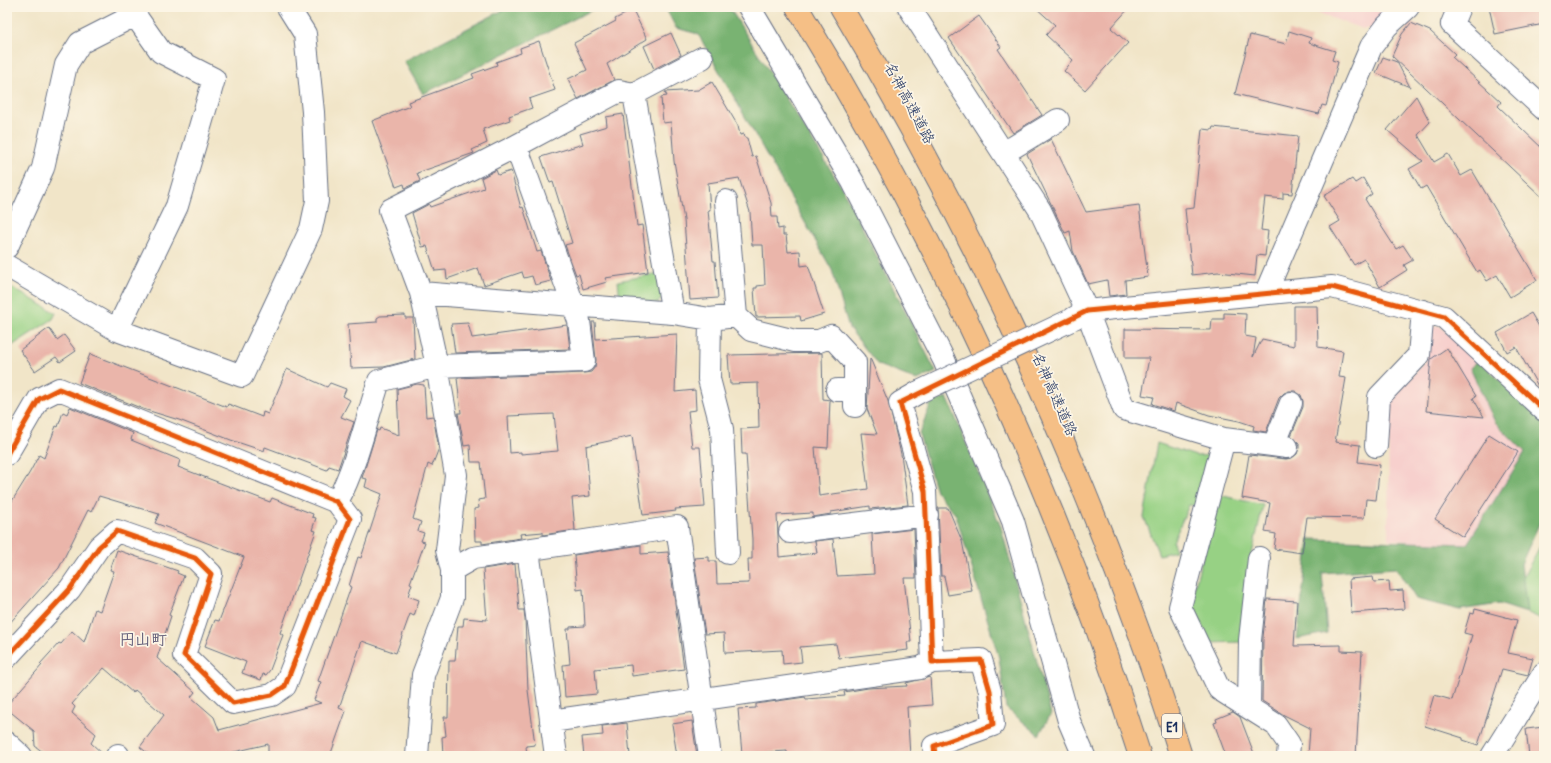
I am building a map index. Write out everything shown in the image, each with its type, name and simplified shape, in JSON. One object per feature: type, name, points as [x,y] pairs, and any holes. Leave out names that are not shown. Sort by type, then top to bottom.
[{"type":"highway","points":[[796,7],[845,86],[930,246],[1012,418],[1081,586],[1140,756]]},
{"type":"highway","name":"名神高速道路","points":[[841,7],[878,67],[965,230],[1047,403],[1119,575],[1163,697],[1181,756]]},
{"type":"street","points":[[749,7],[853,182],[944,360],[1013,521],[1069,721],[1084,756]]},
{"type":"street","points":[[909,7],[1040,210],[1078,316],[1103,353],[1124,409],[1224,439],[1281,446],[1291,403]]},
{"type":"street","points":[[1266,292],[1371,48],[1387,26],[1408,7]]},
{"type":"street","points":[[1459,7],[1452,24],[1544,109]]},
{"type":"street","points":[[7,266],[118,330],[242,376],[312,229],[318,201],[313,112],[305,34],[290,8]]},
{"type":"street","points":[[7,247],[43,168],[66,65],[80,43],[135,15],[161,52],[214,79],[177,206],[118,330]]},
{"type":"street","points":[[417,756],[423,675],[452,598],[452,570],[447,550],[456,475],[437,366],[421,293],[390,210],[516,146],[619,91],[634,94],[702,58]]},
{"type":"street","points":[[634,94],[673,313]]},
{"type":"street","points":[[1004,153],[1058,120]]},
{"type":"street","points":[[337,502],[359,446],[379,381],[437,366],[584,361],[579,322],[574,306],[516,146]]},
{"type":"street","points":[[726,201],[736,316],[751,330],[795,341],[819,341],[831,336],[855,362],[849,395]]},
{"type":"street","points":[[932,662],[925,491],[900,403],[918,392],[1078,316],[1266,292],[1332,287],[1444,317],[1544,410]]},
{"type":"street","points":[[421,293],[673,313],[710,319],[736,316]]},
{"type":"street","points":[[1376,446],[1379,397],[1419,355],[1423,311]]},
{"type":"street","points":[[710,319],[709,379],[722,429],[719,528],[728,553]]},
{"type":"street","points":[[7,454],[39,399],[59,389],[337,502],[350,519],[285,686],[272,695],[234,703],[184,655],[211,574],[195,558],[117,531],[99,547],[70,589],[7,657]]},
{"type":"street","points":[[1224,439],[1180,607],[1218,689],[1250,707],[1276,725],[1288,744],[1288,756]]},
{"type":"street","points":[[790,532],[927,515]]},
{"type":"street","points":[[452,570],[473,558],[677,527],[710,756]]},
{"type":"street","points":[[528,550],[556,756]]},
{"type":"street","points":[[1250,707],[1250,640],[1259,558]]},
{"type":"street","points":[[552,721],[701,698],[920,668],[932,662],[981,660],[990,691],[993,725],[934,746],[935,756]]},
{"type":"street","points":[[1492,756],[1544,673]]},
{"type":"street","points":[[7,743],[21,756]]},
{"type":"shaded area","points":[[1300,7],[1395,7],[1374,28],[1363,29]]},
{"type":"shaded area","points":[[1431,326],[1440,326],[1543,428],[1467,548],[1388,539],[1389,404],[1425,361]]},
{"type":"green space","points":[[509,7],[598,7],[423,94],[404,61]]},
{"type":"green space","points":[[665,7],[729,7],[842,188],[936,372],[917,380],[878,365],[849,328],[832,270],[698,34],[676,28]]},
{"type":"green space","points":[[660,273],[664,295],[658,303],[620,301],[618,281]]},
{"type":"green space","points":[[7,285],[56,313],[53,319],[7,349]]},
{"type":"green space","points":[[1479,360],[1544,423],[1544,513],[1521,564],[1527,613],[1499,604],[1460,610],[1416,599],[1396,568],[1322,573],[1327,633],[1297,639],[1309,539],[1467,544],[1525,452],[1495,422],[1470,368]]},
{"type":"green space","points":[[947,397],[1001,527],[1051,714],[1039,735],[1006,708],[999,658],[956,515],[936,491],[919,434],[931,403]]},
{"type":"green space","points":[[1157,443],[1196,456],[1211,455],[1198,506],[1189,505],[1173,542],[1176,551],[1159,555],[1144,517]]},
{"type":"green space","points":[[1219,495],[1263,505],[1248,572],[1243,642],[1209,643],[1191,600]]},
{"type":"green space","points":[[1544,539],[1544,620],[1508,604]]},
{"type":"building","points":[[1035,7],[1130,7],[1111,28],[1128,43],[1085,90],[1064,71],[1073,60],[1046,35],[1055,25]]},
{"type":"building","points":[[1489,7],[1544,7],[1544,24],[1495,34]]},
{"type":"building","points":[[633,10],[647,39],[607,64],[614,80],[578,99],[568,79],[587,70],[574,43],[616,21],[615,19]]},
{"type":"building","points":[[979,16],[1001,47],[998,49],[1042,115],[1013,133],[949,38]]},
{"type":"building","points":[[1411,23],[1430,31],[1455,54],[1452,57],[1501,102],[1498,106],[1544,150],[1544,199],[1392,56],[1402,34]]},
{"type":"building","points":[[1289,31],[1311,38],[1309,43],[1335,51],[1332,60],[1338,62],[1326,106],[1322,105],[1319,114],[1235,94],[1250,35],[1286,44]]},
{"type":"building","points":[[671,33],[681,55],[654,69],[644,46]]},
{"type":"building","points":[[539,41],[555,90],[529,99],[532,108],[509,116],[510,120],[483,129],[487,143],[472,150],[474,153],[417,173],[420,181],[405,188],[404,184],[396,187],[372,121],[410,106],[408,102],[474,78],[472,74],[497,65],[496,62],[521,53],[520,48]]},
{"type":"building","points":[[1383,57],[1397,62],[1410,87],[1376,73]]},
{"type":"building","points":[[712,82],[738,126],[740,135],[744,134],[745,138],[747,138],[752,157],[756,156],[771,203],[772,217],[777,217],[778,229],[783,228],[783,235],[786,235],[788,252],[800,251],[801,266],[808,265],[824,314],[801,321],[800,316],[756,317],[754,288],[765,285],[763,245],[752,245],[750,212],[739,178],[708,183],[710,210],[708,210],[718,298],[690,300],[684,220],[674,161],[671,122],[663,123],[661,97],[667,96],[665,92],[698,90]]},
{"type":"building","points":[[1416,96],[1430,122],[1418,135],[1434,162],[1448,154],[1461,176],[1472,170],[1537,280],[1510,297],[1497,275],[1487,281],[1480,270],[1477,272],[1426,186],[1421,189],[1409,169],[1423,161],[1387,130]]},
{"type":"building","points":[[623,114],[637,226],[642,225],[648,272],[605,278],[607,282],[583,289],[579,274],[576,275],[565,245],[572,243],[553,182],[550,183],[541,157],[583,144],[580,134],[607,126],[606,117]]},
{"type":"building","points":[[1213,127],[1298,136],[1292,194],[1283,193],[1283,199],[1265,197],[1261,230],[1268,231],[1265,256],[1257,255],[1255,276],[1218,272],[1192,275],[1185,209],[1194,208],[1202,129],[1212,130]]},
{"type":"building","points":[[1051,139],[1086,212],[1139,205],[1148,277],[1125,280],[1126,294],[1109,296],[1107,280],[1088,284],[1073,251],[1070,231],[1065,233],[1027,154]]},
{"type":"building","points":[[496,170],[498,175],[511,171],[521,208],[523,207],[537,252],[541,251],[551,281],[535,285],[532,276],[524,278],[522,272],[484,285],[478,268],[447,279],[446,270],[435,271],[427,246],[422,247],[412,213],[429,204],[430,207],[484,188],[481,178]]},
{"type":"building","points":[[1363,178],[1372,194],[1365,199],[1378,221],[1396,249],[1403,245],[1413,260],[1404,265],[1407,270],[1380,287],[1364,259],[1354,265],[1330,227],[1340,221],[1324,196],[1352,179],[1355,183]]},
{"type":"building","points":[[1294,306],[1317,306],[1318,347],[1343,351],[1339,377],[1346,378],[1335,442],[1360,445],[1358,462],[1380,465],[1376,500],[1366,499],[1364,518],[1307,517],[1302,553],[1274,549],[1276,534],[1265,532],[1270,503],[1242,498],[1249,455],[1286,459],[1292,458],[1297,454],[1299,443],[1291,436],[1303,407],[1301,395],[1295,391],[1284,393],[1279,398],[1266,432],[1253,430],[1254,426],[1239,421],[1209,415],[1176,403],[1174,411],[1152,404],[1154,397],[1142,395],[1149,358],[1125,358],[1125,329],[1211,330],[1212,319],[1224,319],[1224,313],[1246,314],[1245,336],[1256,338],[1253,357],[1262,339],[1294,346]]},
{"type":"building","points":[[1531,313],[1544,335],[1544,393],[1539,388],[1516,347],[1507,352],[1497,333]]},
{"type":"building","points":[[405,315],[405,318],[413,318],[415,359],[384,367],[351,368],[348,324],[377,322],[377,318],[380,316]]},
{"type":"building","points":[[592,322],[595,322],[596,339],[677,334],[675,392],[695,390],[696,410],[688,411],[692,447],[700,447],[705,507],[675,509],[676,511],[643,515],[632,436],[586,446],[590,496],[572,498],[575,530],[543,535],[543,532],[520,534],[521,538],[482,544],[482,541],[475,541],[474,509],[479,508],[478,500],[485,499],[481,462],[471,462],[470,445],[464,446],[458,413],[461,413],[457,378],[584,373],[591,372],[595,367],[596,360]],"holes":[[[554,414],[558,451],[521,454],[521,452],[510,453],[508,416]]]},
{"type":"building","points":[[468,323],[472,338],[567,325],[570,349],[455,353],[451,324]]},
{"type":"building","points":[[49,328],[57,340],[64,335],[76,351],[60,362],[56,357],[35,371],[20,350]]},
{"type":"building","points":[[1447,348],[1476,396],[1473,398],[1484,417],[1426,411],[1431,359]]},
{"type":"building","points":[[822,353],[823,399],[830,400],[828,448],[815,447],[819,496],[868,489],[861,433],[877,434],[867,409],[870,358],[888,401],[901,454],[908,505],[870,509],[870,506],[831,512],[831,514],[813,517],[813,513],[777,515],[779,557],[817,553],[815,541],[833,539],[837,576],[874,574],[872,534],[914,529],[916,578],[904,578],[911,642],[907,642],[908,650],[839,658],[836,644],[800,647],[802,662],[783,664],[782,650],[725,653],[724,633],[705,634],[694,558],[709,557],[709,561],[716,561],[717,584],[749,583],[748,559],[752,559],[752,539],[746,454],[742,454],[741,429],[759,428],[758,383],[730,384],[728,355]]},
{"type":"building","points":[[90,354],[227,407],[228,404],[262,417],[263,412],[268,414],[287,369],[327,387],[330,383],[346,389],[343,396],[350,400],[341,417],[354,422],[338,469],[329,466],[327,470],[265,447],[264,451],[179,420],[143,409],[79,383]]},
{"type":"building","points":[[417,384],[424,385],[426,417],[433,416],[439,448],[432,466],[428,464],[413,519],[421,522],[418,531],[424,533],[421,541],[425,542],[410,583],[412,584],[408,596],[419,600],[414,616],[410,614],[396,653],[362,641],[339,708],[346,711],[330,756],[268,756],[268,744],[217,756],[151,756],[140,747],[164,715],[135,690],[133,693],[104,668],[72,704],[75,707],[72,713],[96,734],[91,743],[105,756],[48,756],[35,746],[34,731],[7,709],[7,705],[42,665],[40,664],[72,631],[84,642],[95,609],[100,611],[114,571],[110,570],[117,550],[178,571],[177,573],[184,576],[169,615],[171,616],[157,658],[195,692],[191,697],[214,717],[219,730],[321,703],[314,700],[321,682],[318,681],[351,587],[349,586],[358,557],[361,558],[382,494],[365,487],[367,479],[362,478],[377,430],[379,431],[380,428],[399,435],[397,389]]},
{"type":"building","points":[[70,407],[133,433],[131,440],[180,460],[178,467],[270,502],[272,498],[313,514],[312,517],[316,518],[312,530],[316,531],[280,633],[283,635],[270,670],[266,675],[263,674],[261,680],[242,673],[246,662],[205,646],[215,620],[219,621],[244,557],[155,523],[159,514],[99,496],[91,512],[88,510],[59,568],[7,626],[7,509],[39,455],[44,458],[63,412],[67,414]]},
{"type":"building","points":[[1489,434],[1518,452],[1463,537],[1435,519]]},
{"type":"building","points":[[938,508],[948,508],[962,541],[972,591],[948,595],[944,576],[941,576]]},
{"type":"building","points":[[641,545],[641,554],[668,552],[684,669],[632,676],[631,665],[595,669],[597,694],[565,697],[563,665],[570,664],[567,629],[570,629],[570,627],[585,626],[583,589],[577,590],[574,555]]},
{"type":"building","points":[[515,564],[519,610],[524,610],[525,619],[528,690],[535,745],[526,746],[527,756],[443,756],[442,737],[446,736],[444,717],[448,717],[449,661],[455,661],[458,626],[463,626],[464,618],[487,620],[483,569]]},
{"type":"building","points":[[1373,577],[1374,582],[1389,581],[1390,591],[1403,590],[1404,609],[1351,613],[1349,579]]},
{"type":"building","points":[[1267,599],[1297,601],[1294,646],[1341,645],[1341,651],[1362,652],[1356,756],[1308,756],[1310,728],[1284,715],[1262,701],[1263,637]]},
{"type":"building","points":[[1475,609],[1517,620],[1508,653],[1533,658],[1528,675],[1502,669],[1478,745],[1463,740],[1463,738],[1425,726],[1434,695],[1452,700],[1472,635],[1464,633],[1470,613],[1474,614]]},
{"type":"building","points":[[930,677],[932,705],[907,707],[910,756],[787,756],[787,751],[742,754],[738,709],[756,708],[756,704],[805,697],[806,699],[845,696],[844,692],[868,688],[907,686],[906,683]]},
{"type":"building","points":[[1233,712],[1240,717],[1255,756],[1226,756],[1214,723],[1217,722],[1216,719]]},
{"type":"building","points":[[692,721],[697,756],[677,756],[672,724]]},
{"type":"building","points":[[627,723],[630,756],[584,756],[582,737],[603,735],[602,726]]},
{"type":"building","points":[[1544,727],[1544,756],[1529,756],[1526,729]]},
{"type":"cycle path","points":[[935,756],[934,746],[993,725],[990,691],[981,660],[932,662],[925,491],[900,403],[1087,311],[1332,287],[1444,317],[1544,410]]},
{"type":"cycle path","points":[[7,454],[39,399],[59,389],[337,502],[350,519],[285,686],[272,695],[233,703],[184,655],[211,574],[195,558],[117,531],[99,547],[70,589],[7,657]]},
{"type":"district","name":"円山町","points":[[143,639]]}]
